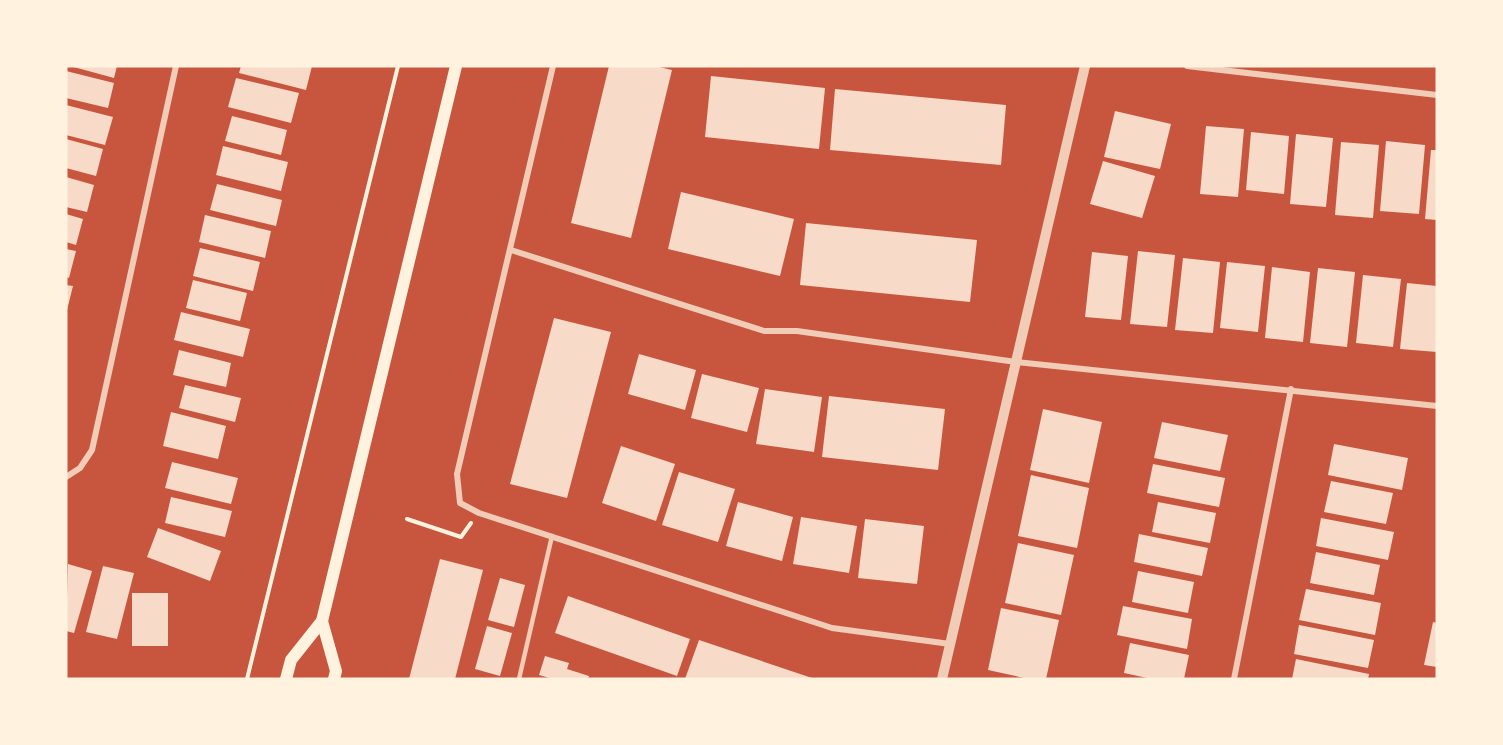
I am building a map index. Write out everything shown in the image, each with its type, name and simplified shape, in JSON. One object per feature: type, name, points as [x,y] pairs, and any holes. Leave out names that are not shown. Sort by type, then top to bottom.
[{"type":"main road","points":[[286,679],[291,660],[321,621],[456,66]]},
{"type":"main road","points":[[321,621],[336,671],[334,679]]},
{"type":"street","points":[[66,477],[80,468],[92,450],[176,66]]},
{"type":"street","points":[[553,66],[457,474],[460,503],[479,513],[832,628],[950,644]]},
{"type":"street","points":[[942,679],[1085,66]]},
{"type":"street","points":[[1187,66],[1437,95]]},
{"type":"street","points":[[511,250],[764,331],[797,331],[1016,362],[1437,406]]},
{"type":"street","points":[[1234,679],[1291,389]]},
{"type":"lane","points":[[519,679],[552,536]]},
{"type":"path","points":[[247,679],[398,66]]},
{"type":"path","points":[[407,519],[460,537],[479,513]]},
{"type":"building","points":[[70,66],[117,66],[114,78]]},
{"type":"building","points":[[241,66],[312,66],[306,90],[239,73]]},
{"type":"building","points":[[609,66],[655,66],[672,70],[631,238],[571,223]]},
{"type":"building","points":[[66,71],[114,83],[108,108],[66,98]]},
{"type":"building","points":[[711,76],[825,88],[819,149],[705,137]]},
{"type":"building","points":[[236,78],[299,93],[291,123],[228,107]]},
{"type":"building","points":[[835,89],[1006,105],[1001,165],[830,150]]},
{"type":"building","points":[[66,105],[113,117],[105,145],[66,135]]},
{"type":"building","points":[[1115,111],[1171,124],[1160,169],[1104,157]]},
{"type":"building","points":[[232,116],[287,130],[281,155],[225,141]]},
{"type":"building","points":[[1206,126],[1244,129],[1238,197],[1200,194]]},
{"type":"building","points":[[1251,132],[1289,136],[1284,194],[1246,190]]},
{"type":"building","points":[[1296,134],[1333,138],[1326,207],[1290,204]]},
{"type":"building","points":[[66,139],[103,149],[96,176],[66,168]]},
{"type":"building","points":[[1386,141],[1425,145],[1419,214],[1380,211]]},
{"type":"building","points":[[1341,142],[1379,145],[1373,218],[1335,215]]},
{"type":"building","points":[[223,146],[288,162],[281,191],[216,175]]},
{"type":"building","points":[[1431,150],[1437,150],[1437,220],[1425,219]]},
{"type":"building","points":[[1103,161],[1155,176],[1142,218],[1090,204]]},
{"type":"building","points":[[66,177],[94,185],[87,212],[66,207]]},
{"type":"building","points":[[217,184],[282,200],[276,226],[210,210]]},
{"type":"building","points":[[681,192],[794,219],[780,276],[668,249]]},
{"type":"building","points":[[66,214],[83,219],[76,245],[66,242]]},
{"type":"building","points":[[205,215],[271,231],[265,258],[199,242]]},
{"type":"building","points":[[806,223],[977,240],[970,302],[800,285]]},
{"type":"building","points":[[200,248],[260,262],[253,291],[193,276]]},
{"type":"building","points":[[66,249],[76,251],[69,278],[66,277]]},
{"type":"building","points":[[1138,251],[1175,255],[1167,327],[1130,324]]},
{"type":"building","points":[[1092,252],[1128,256],[1121,320],[1085,317]]},
{"type":"building","points":[[1183,258],[1220,262],[1213,333],[1175,330]]},
{"type":"building","points":[[1227,262],[1265,266],[1258,332],[1220,328]]},
{"type":"building","points":[[1272,267],[1310,272],[1303,342],[1265,338]]},
{"type":"building","points":[[1318,268],[1355,272],[1347,347],[1310,343]]},
{"type":"building","points":[[1363,275],[1401,279],[1393,347],[1356,343]]},
{"type":"building","points":[[193,280],[247,293],[240,321],[186,308]]},
{"type":"building","points":[[1407,283],[1437,286],[1437,352],[1400,349]]},
{"type":"building","points":[[66,285],[73,286],[67,310],[66,310]]},
{"type":"building","points":[[181,312],[250,329],[243,357],[174,340]]},
{"type":"building","points":[[554,318],[611,332],[567,498],[510,484]]},
{"type":"building","points":[[179,350],[231,363],[226,387],[173,375]]},
{"type":"building","points":[[639,354],[696,370],[685,410],[628,394]]},
{"type":"building","points":[[702,374],[759,388],[747,432],[691,418]]},
{"type":"building","points":[[185,385],[241,398],[235,422],[179,408]]},
{"type":"building","points":[[765,389],[822,397],[814,452],[756,444]]},
{"type":"building","points":[[829,396],[945,409],[938,470],[822,457]]},
{"type":"building","points":[[1043,409],[1102,422],[1089,483],[1030,470]]},
{"type":"building","points":[[171,412],[226,426],[218,459],[163,446]]},
{"type":"building","points":[[1162,422],[1228,435],[1220,471],[1154,458]]},
{"type":"building","points":[[1334,444],[1408,458],[1402,490],[1328,475]]},
{"type":"building","points":[[621,446],[675,464],[656,521],[602,503]]},
{"type":"building","points":[[172,462],[238,478],[231,504],[165,488]]},
{"type":"building","points":[[1153,464],[1225,478],[1219,507],[1147,493]]},
{"type":"building","points":[[679,472],[735,489],[718,542],[662,525]]},
{"type":"building","points":[[1031,475],[1089,488],[1077,548],[1018,536]]},
{"type":"building","points":[[1331,481],[1393,493],[1386,524],[1324,512]]},
{"type":"building","points":[[171,497],[232,511],[225,537],[165,523]]},
{"type":"building","points":[[738,502],[793,517],[782,561],[726,546]]},
{"type":"building","points":[[1158,502],[1216,513],[1210,543],[1152,532]]},
{"type":"building","points":[[801,517],[857,526],[849,573],[793,564]]},
{"type":"building","points":[[1321,518],[1394,532],[1388,560],[1316,546]]},
{"type":"building","points":[[865,519],[924,526],[917,584],[858,578]]},
{"type":"building","points":[[158,528],[221,551],[210,581],[147,557]]},
{"type":"building","points":[[1139,534],[1208,548],[1202,576],[1134,562]]},
{"type":"building","points":[[1018,543],[1074,555],[1061,615],[1005,603]]},
{"type":"building","points":[[1316,552],[1380,565],[1374,595],[1310,583]]},
{"type":"building","points":[[440,559],[483,570],[455,679],[409,679]]},
{"type":"building","points":[[68,564],[92,571],[74,633],[66,631]]},
{"type":"building","points":[[103,566],[134,573],[117,639],[86,632]]},
{"type":"building","points":[[1138,571],[1194,582],[1188,613],[1132,602]]},
{"type":"building","points":[[500,578],[525,585],[514,627],[488,620]]},
{"type":"building","points":[[1306,589],[1381,603],[1375,635],[1299,620]]},
{"type":"building","points":[[132,593],[168,593],[168,646],[132,646]]},
{"type":"building","points":[[568,596],[690,639],[677,676],[555,633]]},
{"type":"building","points":[[1123,606],[1192,619],[1187,649],[1117,635]]},
{"type":"building","points":[[1001,608],[1059,620],[1046,679],[1029,679],[988,670]]},
{"type":"building","points":[[1433,622],[1437,623],[1437,667],[1424,665]]},
{"type":"building","points":[[1299,625],[1374,640],[1368,668],[1294,654]]},
{"type":"building","points":[[487,626],[512,633],[500,676],[475,669]]},
{"type":"building","points":[[699,640],[815,679],[685,679]]},
{"type":"building","points":[[1130,643],[1189,655],[1184,679],[1152,679],[1124,673]]},
{"type":"building","points":[[545,656],[569,663],[567,669],[589,676],[588,679],[553,679],[539,675]]},
{"type":"building","points":[[1296,659],[1369,674],[1368,679],[1292,679]]}]
